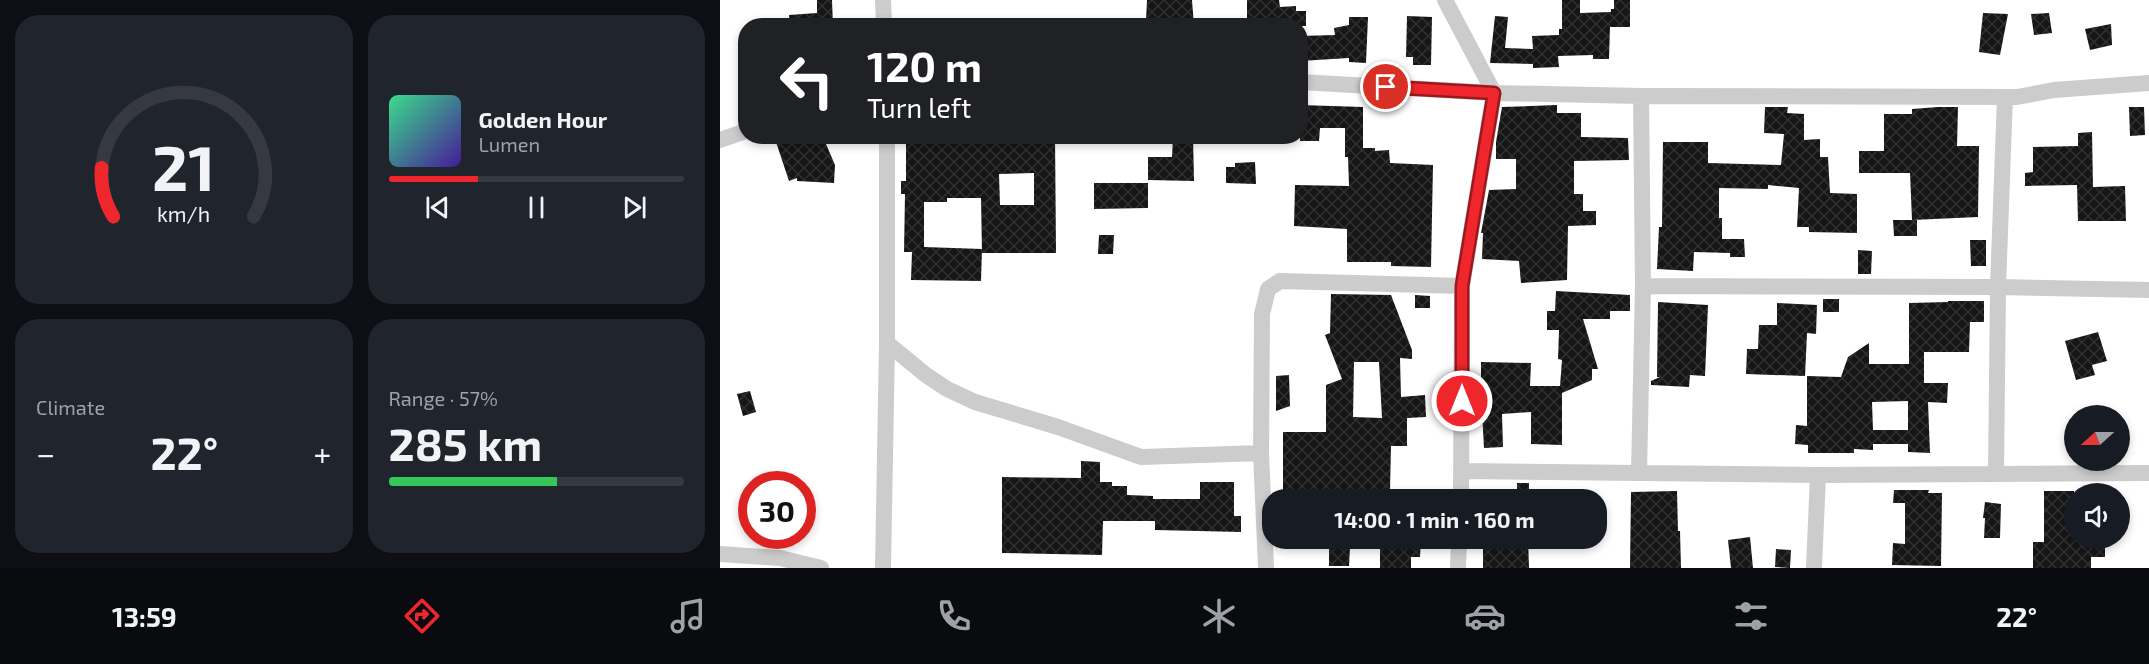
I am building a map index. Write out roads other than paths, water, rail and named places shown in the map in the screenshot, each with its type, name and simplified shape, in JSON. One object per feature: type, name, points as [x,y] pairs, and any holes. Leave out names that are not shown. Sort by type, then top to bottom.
[{"type":"street","points":[[883,0],[884,18]]},
{"type":"street","points":[[1445,0],[1494,93],[1462,286],[1461,489]]},
{"type":"street","points":[[1308,82],[1494,93],[1641,96],[2005,97],[2054,90],[2149,83]]},
{"type":"street","points":[[1639,473],[1643,286],[1641,96]]},
{"type":"street","points":[[1996,474],[1998,287],[2005,97]]},
{"type":"street","points":[[720,140],[738,134]]},
{"type":"street","points":[[883,568],[887,343],[887,144]]},
{"type":"street","points":[[1266,568],[1261,453],[1262,314],[1268,289],[1280,281],[1462,286]]},
{"type":"street","points":[[1643,286],[1998,287],[2149,290]]},
{"type":"street","points":[[887,343],[926,375],[947,389],[975,402],[1058,427],[1141,457],[1261,453]]},
{"type":"street","points":[[1462,471],[1818,475],[2149,472]]},
{"type":"street","points":[[1814,568],[1818,475]]},
{"type":"street","points":[[1458,568],[1459,549]]},
{"type":"street","points":[[720,554],[780,558],[821,568]]}]
